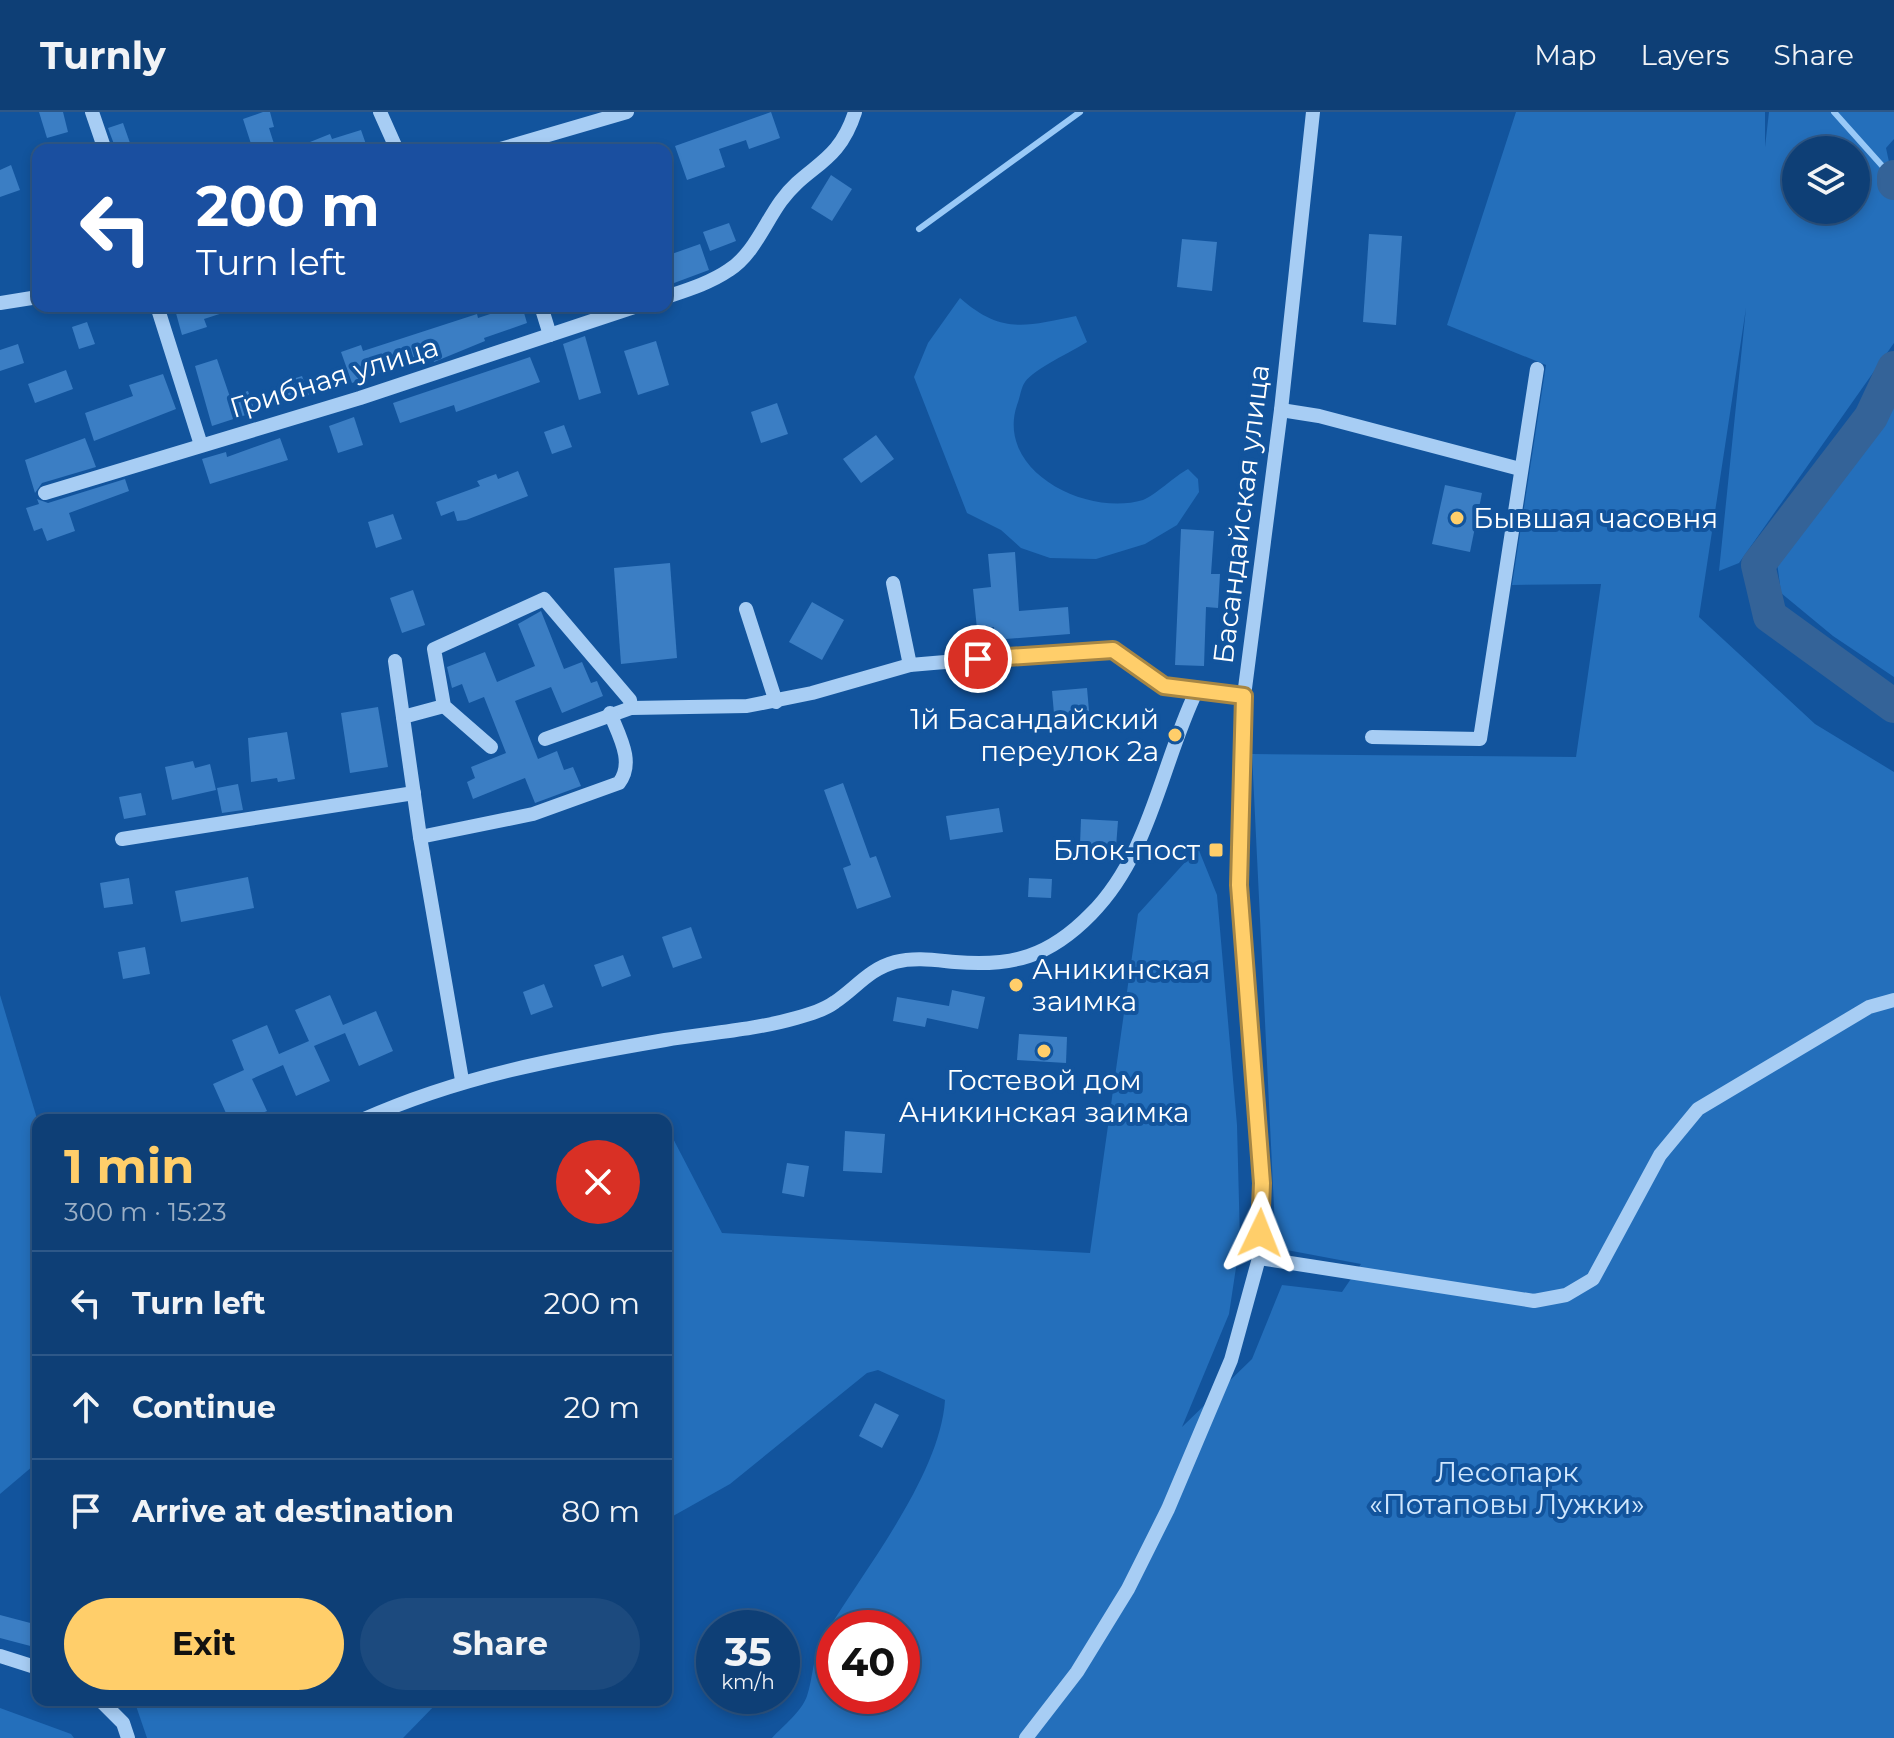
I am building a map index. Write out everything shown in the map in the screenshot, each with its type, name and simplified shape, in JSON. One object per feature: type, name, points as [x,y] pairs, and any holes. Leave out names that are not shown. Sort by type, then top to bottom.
[{"type":"street","points":[[92,112],[103,144]]},
{"type":"street","points":[[380,112],[394,144]]},
{"type":"street","points":[[518,144],[627,112]]},
{"type":"street","points":[[672,294],[732,269],[758,238],[783,198],[821,166],[847,136],[855,112]]},
{"type":"street","name":"Басандайская улица","points":[[1026,1738],[1077,1672],[1128,1589],[1168,1509],[1231,1360],[1259,1258],[1262,1183],[1239,885],[1244,696],[1281,410],[1313,112]]},
{"type":"street","points":[[0,303],[32,298]]},
{"type":"street","points":[[159,312],[201,445]]},
{"type":"street","points":[[543,312],[550,335]]},
{"type":"street","name":"Грибная улица","points":[[45,493],[360,398],[619,312]]},
{"type":"street","points":[[1372,737],[1480,739],[1537,369]]},
{"type":"street","points":[[1281,410],[1319,416],[1520,469]]},
{"type":"street","points":[[893,583],[910,665]]},
{"type":"street","points":[[491,747],[444,706],[434,649],[544,599],[630,700],[631,708]]},
{"type":"street","points":[[746,609],[776,702]]},
{"type":"street","points":[[545,739],[610,713],[631,708],[747,706],[776,702],[910,665],[1113,650],[1164,686],[1244,696]]},
{"type":"street","points":[[395,661],[420,837],[462,1080]]},
{"type":"street","points":[[377,1114],[462,1080],[617,1048],[793,1019],[835,1002],[872,971],[911,958],[991,965],[1032,956],[1056,944],[1092,914],[1138,847],[1177,730],[1196,692]]},
{"type":"street","points":[[403,717],[444,706]]},
{"type":"street","points":[[420,837],[533,814],[619,783],[626,773],[627,760],[610,713]]},
{"type":"street","points":[[122,839],[414,793]]},
{"type":"street","points":[[1259,1258],[1534,1301],[1566,1295],[1593,1279],[1660,1155],[1698,1109],[1869,1007],[1894,1000]]},
{"type":"street","points":[[0,1656],[32,1666]]},
{"type":"street","points":[[106,1706],[123,1723],[128,1738]]},
{"type":"green space","name":"Лесопарк «Потаповы Лужки»","points":[[1516,112],[1765,112],[1765,147],[1769,112],[1894,112],[1894,139],[1886,148],[1894,185],[1894,343],[1739,563],[1719,571],[1746,308],[1699,617],[1815,724],[1894,772],[1894,1738],[772,1738],[796,1714],[800,1714],[816,1656],[816,1714],[920,1714],[920,1610],[841,1610],[914,1492],[940,1430],[945,1400],[878,1370],[867,1373],[730,1484],[672,1517],[672,1137],[722,1233],[1090,1253],[1138,914],[1198,848],[1217,895],[1237,1125],[1240,1241],[1229,1314],[1182,1427],[1252,1359],[1282,1285],[1342,1292],[1361,1264],[1276,1248],[1252,754],[1576,757],[1601,584],[1512,585],[1546,365],[1447,325]]},
{"type":"green space","points":[[960,298],[975,310],[1002,323],[1043,323],[1076,316],[1087,342],[1054,360],[1030,377],[1022,387],[1014,429],[1020,450],[1032,469],[1051,484],[1097,502],[1121,504],[1143,500],[1188,469],[1198,479],[1199,492],[1177,525],[1145,544],[1096,559],[1050,558],[1021,548],[1001,530],[967,513],[914,377],[928,343]]},
{"type":"green space","points":[[1894,397],[1894,677],[1833,636],[1781,593],[1776,554],[1878,434]]},
{"type":"green space","points":[[0,995],[36,1114],[32,1114],[32,1467],[0,1494]]},
{"type":"green space","points":[[136,1706],[434,1706],[403,1738],[147,1738]]},
{"type":"green space","points":[[0,1708],[71,1734],[74,1738],[0,1738]]},
{"type":"building","points":[[39,112],[63,112],[68,132],[47,138]]},
{"type":"building","points":[[270,112],[274,127],[269,128],[274,144],[251,144],[243,119]]},
{"type":"building","points":[[771,112],[780,138],[749,149],[746,140],[719,149],[725,167],[687,180],[675,146]]},
{"type":"building","points":[[123,123],[130,143],[114,144],[108,128]]},
{"type":"building","points":[[361,130],[366,144],[305,144],[330,134],[332,139]]},
{"type":"building","points":[[11,165],[20,190],[0,197],[0,170]]},
{"type":"building","points":[[831,175],[852,189],[832,221],[811,208]]},
{"type":"building","points":[[729,223],[736,241],[710,251],[703,232]]},
{"type":"building","points":[[1369,234],[1402,236],[1396,325],[1363,322]]},
{"type":"building","points":[[1182,239],[1217,242],[1212,291],[1177,287]]},
{"type":"building","points":[[700,244],[709,270],[672,284],[672,254]]},
{"type":"building","points":[[176,312],[226,312],[204,319],[207,327],[182,335]]},
{"type":"building","points":[[496,312],[524,312],[527,323],[484,338],[485,341],[434,362],[431,353],[352,383],[341,352],[361,345],[363,351],[477,314],[478,318]]},
{"type":"building","points":[[87,322],[95,344],[79,349],[72,327]]},
{"type":"building","points":[[585,336],[601,393],[579,400],[563,344]]},
{"type":"building","points":[[656,341],[669,385],[638,395],[624,351]]},
{"type":"building","points":[[18,344],[24,363],[0,371],[0,350]]},
{"type":"building","points":[[530,357],[540,382],[456,412],[454,405],[400,423],[393,403]]},
{"type":"building","points":[[217,359],[230,397],[248,391],[255,412],[212,426],[195,366]]},
{"type":"building","points":[[66,370],[73,389],[35,403],[28,384]]},
{"type":"building","points":[[163,374],[176,409],[94,441],[85,413],[133,396],[129,385]]},
{"type":"building","points":[[302,376],[309,395],[286,402],[280,383]]},
{"type":"building","points":[[777,403],[788,434],[761,443],[751,412]]},
{"type":"building","points":[[354,417],[363,445],[338,453],[329,426]]},
{"type":"building","points":[[564,425],[572,447],[552,454],[544,432]]},
{"type":"building","points":[[876,435],[894,459],[861,483],[843,459]]},
{"type":"building","points":[[85,438],[96,467],[42,483],[35,493],[25,460]]},
{"type":"building","points":[[280,438],[288,460],[210,484],[202,459],[226,452],[227,457]]},
{"type":"building","points":[[518,471],[528,496],[466,520],[457,521],[454,511],[441,516],[436,502],[480,486],[477,481],[496,474],[498,479]]},
{"type":"building","points":[[125,479],[129,491],[69,513],[75,531],[47,541],[42,528],[34,531],[26,508],[39,504],[37,499],[48,503]]},
{"type":"building","name":"Бывшая часовня","points":[[1445,485],[1482,493],[1470,552],[1432,544]]},
{"type":"building","points":[[393,514],[402,539],[376,548],[368,522]]},
{"type":"building","points":[[1181,529],[1214,531],[1211,574],[1220,574],[1218,608],[1206,607],[1204,666],[1175,665]]},
{"type":"building","points":[[1015,552],[1019,611],[1068,607],[1070,634],[994,640],[994,627],[977,629],[973,589],[991,587],[988,554]]},
{"type":"building","points":[[670,563],[677,658],[621,664],[614,568]]},
{"type":"building","points":[[413,590],[425,625],[402,633],[390,598]]},
{"type":"building","points":[[812,602],[844,620],[822,660],[789,642]]},
{"type":"building","points":[[541,611],[564,669],[582,662],[591,683],[597,681],[603,696],[562,713],[551,687],[515,701],[538,759],[557,751],[564,770],[573,767],[581,786],[535,803],[525,778],[473,799],[467,782],[475,778],[471,767],[506,753],[484,697],[469,703],[462,684],[452,688],[447,667],[485,652],[497,682],[535,666],[518,624]]},
{"type":"building","points":[[1087,688],[1090,722],[1055,725],[1052,691]]},
{"type":"building","points":[[378,707],[388,767],[350,773],[341,713]]},
{"type":"building","points":[[287,732],[295,779],[251,782],[248,738]]},
{"type":"building","points":[[193,761],[195,768],[210,764],[216,790],[172,800],[165,767]]},
{"type":"building","points":[[843,783],[870,858],[876,856],[891,897],[857,909],[843,868],[851,865],[824,790]]},
{"type":"building","points":[[238,784],[243,810],[222,813],[217,788]]},
{"type":"building","points":[[141,793],[146,815],[124,819],[119,797]]},
{"type":"building","points":[[999,808],[1003,832],[950,840],[946,816]]},
{"type":"building","points":[[1081,819],[1118,821],[1116,847],[1080,845]]},
{"type":"building","points":[[248,877],[254,908],[181,922],[175,891]]},
{"type":"building","points":[[129,878],[133,904],[104,908],[100,883]]},
{"type":"building","points":[[1029,878],[1052,879],[1051,898],[1028,897]]},
{"type":"building","points":[[691,927],[702,958],[673,968],[662,937]]},
{"type":"building","points":[[145,947],[150,974],[123,979],[118,952]]},
{"type":"building","points":[[623,955],[631,976],[602,987],[594,965]]},
{"type":"building","points":[[544,984],[553,1007],[531,1015],[523,992]]},
{"type":"building","points":[[952,990],[985,997],[978,1029],[927,1018],[925,1027],[893,1021],[897,997],[949,1006]]},
{"type":"building","points":[[330,995],[343,1025],[376,1011],[393,1051],[359,1066],[345,1033],[314,1046],[330,1081],[296,1096],[283,1065],[252,1079],[267,1111],[260,1114],[226,1114],[213,1084],[244,1070],[232,1040],[267,1025],[279,1054],[309,1041],[295,1010]]},
{"type":"building","points":[[1019,1034],[1067,1037],[1066,1063],[1017,1060]]},
{"type":"building","points":[[845,1131],[885,1134],[882,1173],[843,1171]]},
{"type":"building","points":[[787,1163],[809,1166],[804,1197],[782,1193]]},
{"type":"building","points":[[875,1403],[899,1415],[882,1448],[859,1436]]},
{"type":"building","points":[[0,1615],[32,1623],[32,1646],[0,1638]]},
{"type":"waterway","points":[[919,229],[1080,112]]},
{"type":"waterway","points":[[1834,112],[1893,178]]},
{"type":"waterway","points":[[1894,177],[1894,183]]},
{"type":"waterway","points":[[1894,368],[1871,417],[1758,565],[1770,616],[1894,706]]},
{"type":"place","name":"Бывшая часовня","points":[[1457,518]]},
{"type":"place","name":"1й Басандайский переулок 2а","points":[[1175,735]]},
{"type":"place","name":"Блок-пост","points":[[1216,850]]},
{"type":"place","name":"Аникинская заимка","points":[[1016,985]]},
{"type":"place","name":"Гостевой дом Аникинская заимка","points":[[1044,1051]]},
{"type":"route","points":[[978,659],[1113,650],[1164,686],[1244,696],[1239,885],[1262,1183],[1260,1233]]}]
